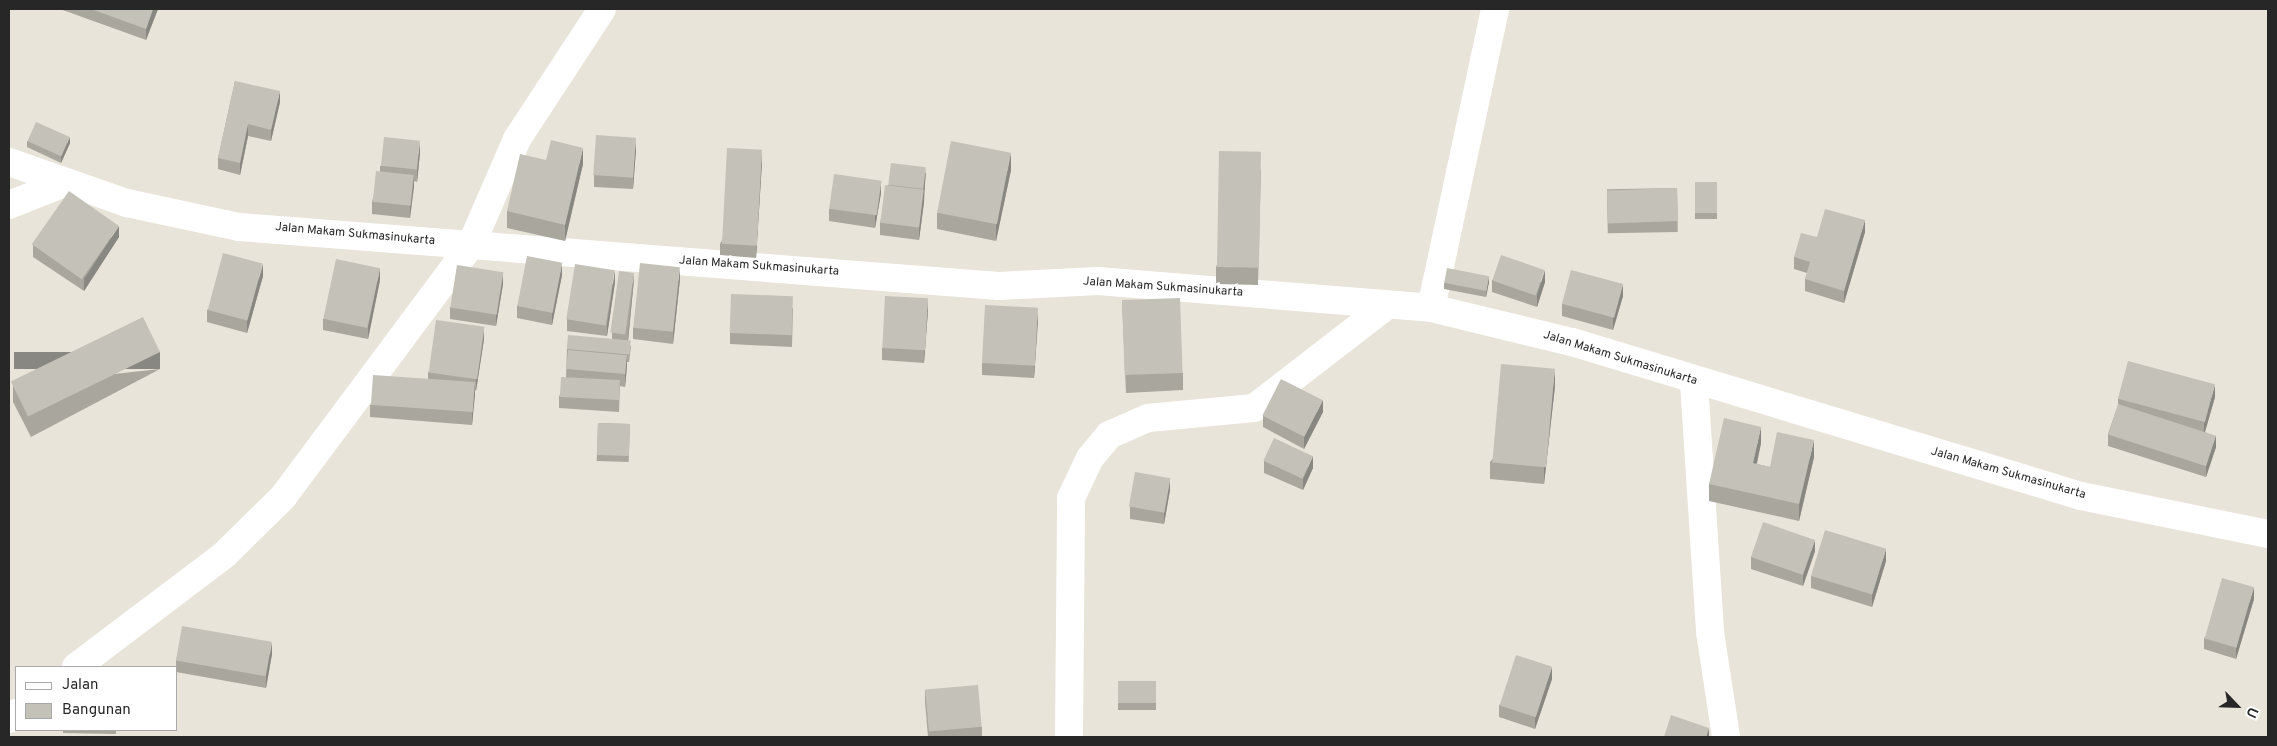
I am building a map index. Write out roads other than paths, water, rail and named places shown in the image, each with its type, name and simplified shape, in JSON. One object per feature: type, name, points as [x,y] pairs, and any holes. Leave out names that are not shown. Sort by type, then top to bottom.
[{"type":"street","points":[[77,666],[224,555],[283,496],[471,245],[517,139],[602,9]]},
{"type":"street","points":[[1431,308],[1495,9]]},
{"type":"street","name":"Jalan Makam Sukmasinukarta","points":[[9,162],[62,184],[238,226],[999,286],[1098,281],[1386,306],[1431,308],[1572,342],[1694,383],[2081,496],[2268,534]]},
{"type":"street","points":[[9,205],[62,184]]},
{"type":"street","points":[[1069,737],[1071,498],[1090,458],[1109,436],[1148,418],[1254,408],[1386,306]]},
{"type":"street","points":[[1694,383],[1710,632],[1726,737]]}]
